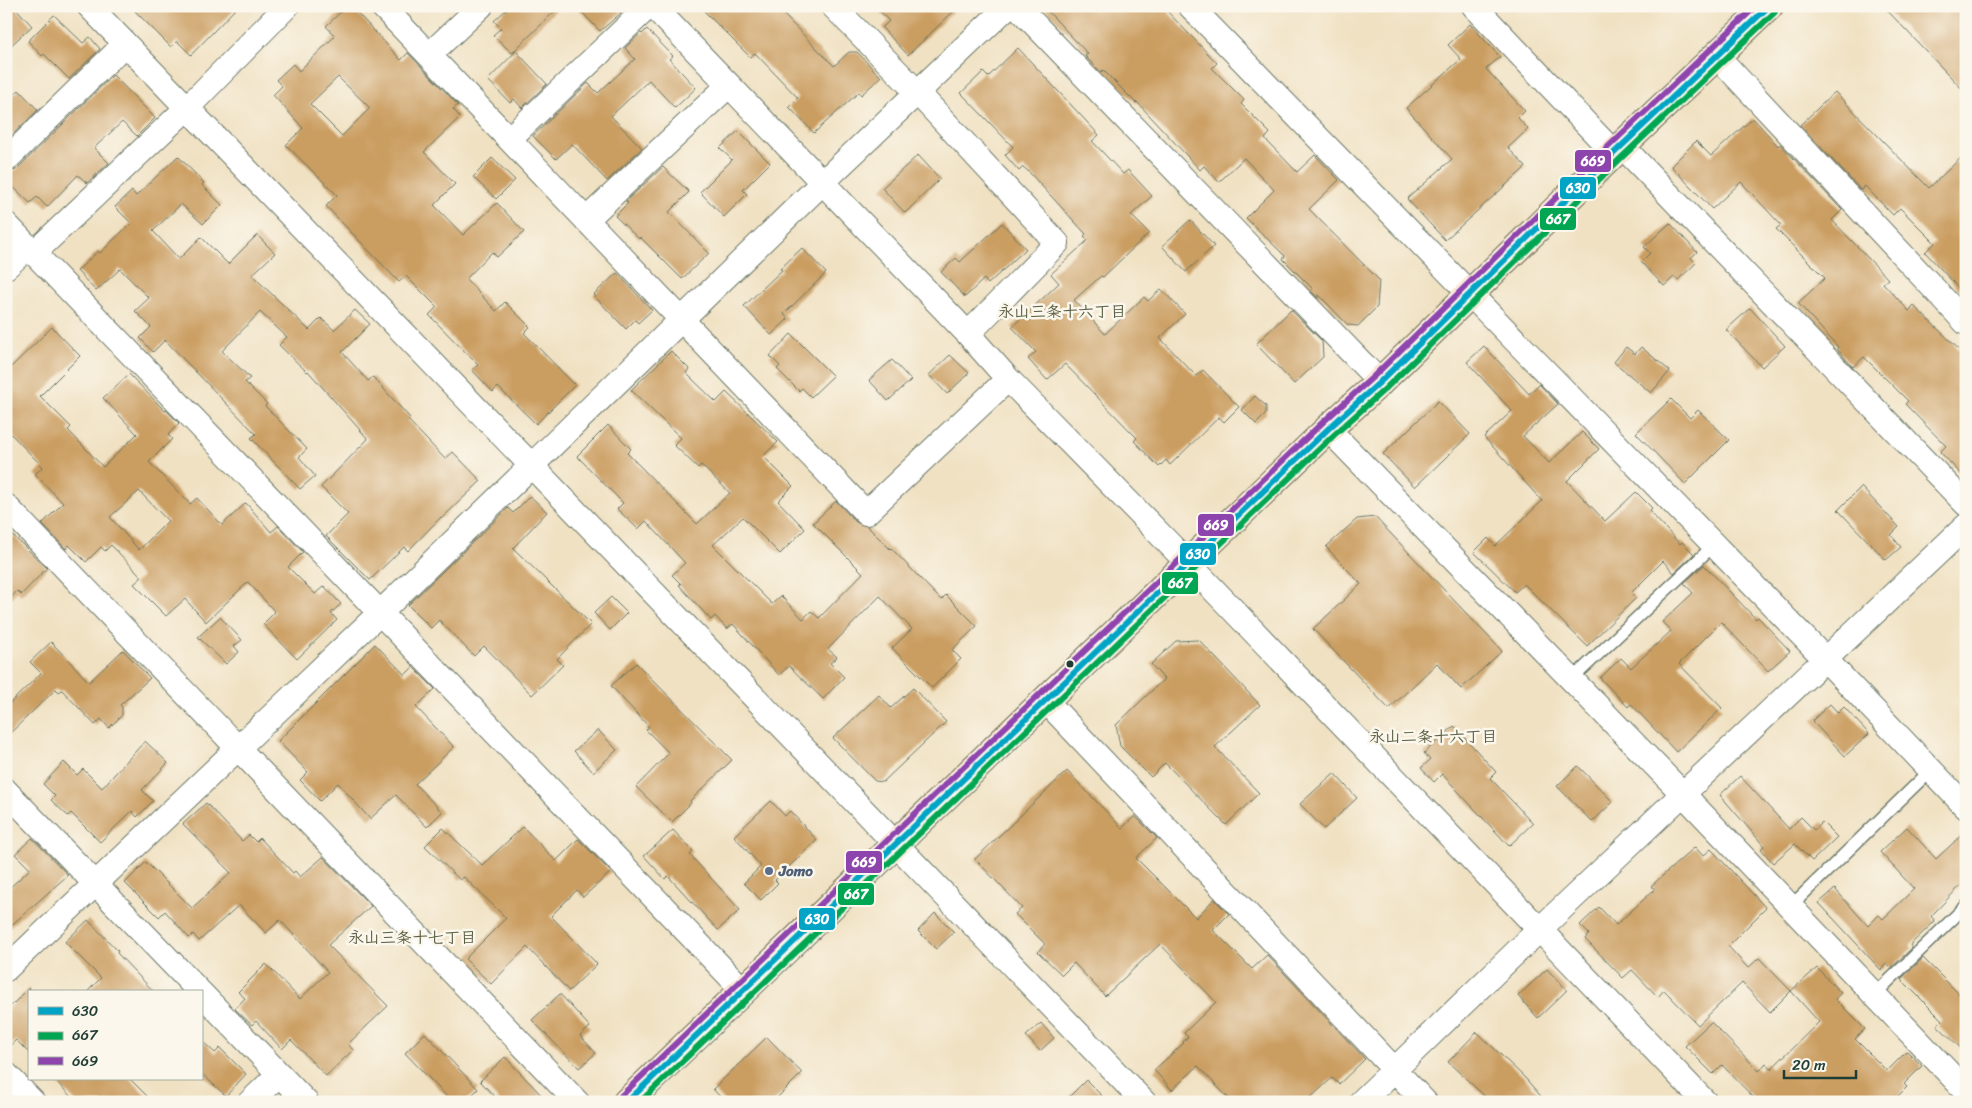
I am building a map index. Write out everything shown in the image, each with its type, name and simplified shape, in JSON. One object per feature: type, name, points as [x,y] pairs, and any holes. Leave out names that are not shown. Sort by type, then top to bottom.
[{"type":"highway","points":[[627,1102],[1328,429],[1380,382],[1769,6]]},
{"type":"street","points":[[89,6],[1144,1102]]},
{"type":"street","points":[[6,267],[31,250],[186,108],[287,6]]},
{"type":"street","points":[[382,6],[866,513],[1008,379]]},
{"type":"street","points":[[429,55],[481,6]]},
{"type":"street","points":[[509,139],[651,6],[729,85],[968,334],[1008,379],[1188,563],[1704,1102]]},
{"type":"street","points":[[833,6],[918,93],[1057,243],[968,334]]},
{"type":"street","points":[[6,970],[1008,6]]},
{"type":"street","points":[[1017,6],[1380,382]]},
{"type":"street","points":[[1190,6],[1825,659],[1966,807]]},
{"type":"street","points":[[1474,6],[1966,504]]},
{"type":"street","points":[[6,160],[125,44]]},
{"type":"street","points":[[1717,56],[1966,323]]},
{"type":"street","points":[[586,220],[729,85]]},
{"type":"street","points":[[6,224],[743,990]]},
{"type":"street","points":[[1328,429],[1684,795],[1966,1090]]},
{"type":"street","points":[[6,506],[577,1102]]},
{"type":"street","points":[[1361,1102],[1539,930],[1684,795],[1966,526]]},
{"type":"street","points":[[1046,701],[1426,1102]]},
{"type":"street","points":[[6,791],[197,990]]},
{"type":"street","points":[[202,995],[306,1102]]},
{"type":"street","points":[[6,1074],[33,1102]]},
{"type":"street","points":[[250,1102],[279,1074]]},
{"type":"lane","points":[[1572,679],[1714,545]]},
{"type":"lane","points":[[1790,907],[1931,770]]},
{"type":"lane","points":[[1874,995],[1966,906]]},
{"type":"building","points":[[6,6],[14,6],[32,26],[6,50]]},
{"type":"building","points":[[130,6],[238,6],[191,55],[177,41],[171,47]]},
{"type":"building","points":[[347,6],[351,6],[401,60],[408,53],[458,105],[453,109],[460,117],[424,152],[455,184],[434,205],[463,235],[497,203],[524,232],[497,257],[492,252],[466,279],[496,311],[505,302],[530,327],[524,333],[575,385],[536,424],[498,387],[493,392],[472,370],[478,365],[429,315],[437,307],[406,276],[399,282],[326,206],[337,195],[286,145],[303,128],[273,95],[282,86],[276,80],[293,64],[299,71],[335,36],[326,26]],"holes":[[[338,77],[370,108],[342,136],[310,104]]]},
{"type":"building","points":[[510,6],[560,6],[512,53],[493,35],[501,28],[494,21]]},
{"type":"building","points":[[576,6],[626,6],[621,13],[600,31]]},
{"type":"building","points":[[699,6],[775,6],[834,66],[849,52],[857,52],[881,77],[861,95],[859,92],[814,133],[789,107],[798,98],[755,53],[750,57]]},
{"type":"building","points":[[875,6],[959,6],[908,55],[882,28],[889,21]]},
{"type":"building","points":[[1043,6],[1162,6],[1217,63],[1212,68],[1244,100],[1241,104],[1270,133],[1265,139],[1297,172],[1315,155],[1339,180],[1309,209],[1379,280],[1377,307],[1358,326],[1348,325],[1318,294],[1318,298],[1311,291],[1313,289],[1283,259],[1285,256],[1246,218],[1274,190],[1244,158],[1219,182],[1204,166],[1200,170],[1137,102],[1085,56],[1088,54]]},
{"type":"building","points":[[1883,6],[1966,6],[1966,93]]},
{"type":"building","points":[[54,15],[83,43],[90,37],[100,49],[69,79],[28,41]]},
{"type":"building","points":[[1470,24],[1500,57],[1486,69],[1525,111],[1518,118],[1528,129],[1508,148],[1526,167],[1445,240],[1407,199],[1452,159],[1406,108],[1461,59],[1448,45]]},
{"type":"building","points":[[647,29],[673,56],[669,59],[696,88],[675,108],[649,80],[611,116],[642,148],[607,181],[572,144],[556,159],[533,136],[588,83],[598,93],[635,59],[625,48]]},
{"type":"building","points":[[1018,48],[1099,135],[1092,141],[1123,174],[1128,170],[1152,196],[1131,215],[1149,233],[1103,277],[1101,276],[1074,300],[1105,334],[1144,297],[1148,301],[1161,289],[1185,314],[1160,338],[1196,376],[1203,370],[1239,407],[1224,422],[1219,417],[1170,465],[1166,460],[1159,467],[1134,441],[1137,438],[1065,364],[1047,380],[1028,359],[1036,352],[1012,327],[1059,283],[1051,274],[1088,240],[1084,236],[1086,234],[1028,171],[1023,167],[1019,171],[1005,155],[1013,147],[961,93],[983,72],[988,77]]},
{"type":"building","points":[[516,51],[547,84],[522,108],[514,99],[510,103],[488,80]]},
{"type":"building","points":[[113,75],[155,118],[137,136],[122,122],[94,148],[109,163],[87,183],[78,175],[47,207],[37,197],[30,203],[6,180],[6,173],[16,170]]},
{"type":"building","points":[[19,90],[38,110],[6,141],[6,102]]},
{"type":"building","points":[[1835,92],[1929,188],[1966,153],[1966,296],[1925,252],[1935,243],[1900,208],[1893,215],[1865,186],[1861,190],[1800,125]]},
{"type":"building","points":[[1753,118],[1842,210],[1832,220],[1888,279],[1883,283],[1909,311],[1914,306],[1966,356],[1966,479],[1940,452],[1946,446],[1905,404],[1908,401],[1864,357],[1853,367],[1837,349],[1838,347],[1798,303],[1825,278],[1776,229],[1781,225],[1741,182],[1712,209],[1671,166],[1696,141],[1711,156]]},
{"type":"building","points":[[738,131],[770,163],[743,190],[747,194],[724,217],[700,192],[732,160],[720,148]]},
{"type":"building","points":[[918,155],[940,179],[905,213],[882,188]]},
{"type":"building","points":[[178,156],[204,183],[202,185],[222,205],[203,224],[181,204],[153,231],[179,259],[201,237],[228,264],[257,235],[275,253],[252,275],[309,330],[321,318],[334,330],[355,310],[370,324],[342,352],[368,381],[373,377],[410,418],[408,420],[445,459],[453,452],[481,481],[441,517],[408,551],[404,547],[370,580],[326,536],[348,514],[321,487],[368,439],[308,371],[279,345],[287,337],[260,312],[222,351],[250,378],[245,382],[267,404],[265,406],[307,449],[299,457],[315,476],[300,489],[251,438],[256,434],[165,340],[153,352],[140,338],[151,327],[135,311],[149,298],[120,269],[96,291],[77,271],[98,251],[100,253],[131,223],[115,207],[132,191],[136,196]]},
{"type":"building","points":[[492,158],[515,180],[496,199],[473,177]]},
{"type":"building","points":[[663,167],[689,192],[669,212],[709,253],[682,279],[640,237],[639,239],[615,216],[628,203],[626,201]]},
{"type":"building","points":[[1190,220],[1214,246],[1186,272],[1162,246]]},
{"type":"building","points":[[1002,223],[1026,249],[988,284],[984,279],[965,297],[941,272],[956,258],[960,262]]},
{"type":"building","points":[[1670,223],[1697,252],[1691,258],[1696,263],[1678,280],[1674,277],[1664,286],[1641,262],[1650,253],[1644,247]]},
{"type":"building","points":[[802,248],[826,273],[784,314],[788,319],[771,335],[744,306]]},
{"type":"building","points":[[617,273],[652,310],[638,323],[635,320],[626,329],[593,295]]},
{"type":"building","points":[[1750,308],[1785,346],[1762,367],[1726,330]]},
{"type":"building","points":[[1291,310],[1322,341],[1323,357],[1294,384],[1256,344]]},
{"type":"building","points":[[52,327],[80,356],[40,396],[71,427],[68,430],[103,467],[137,434],[103,398],[129,374],[179,423],[168,435],[172,439],[149,462],[190,504],[197,498],[222,525],[246,503],[271,532],[278,526],[303,552],[288,567],[315,594],[324,586],[341,604],[331,613],[337,620],[297,659],[263,624],[275,612],[248,582],[206,622],[185,599],[166,616],[134,584],[142,577],[111,545],[105,551],[101,547],[86,562],[69,545],[66,549],[42,524],[63,503],[35,474],[43,467],[6,429],[6,372]],"holes":[[[139,491],[168,521],[139,550],[110,517]]]},
{"type":"building","points":[[791,334],[833,376],[811,397],[802,388],[799,391],[777,369],[780,366],[770,356]]},
{"type":"building","points":[[1484,346],[1529,394],[1539,384],[1558,404],[1523,436],[1549,463],[1582,432],[1599,449],[1567,481],[1605,521],[1636,492],[1652,508],[1649,511],[1680,544],[1682,542],[1694,554],[1674,573],[1663,561],[1631,593],[1636,598],[1587,646],[1524,584],[1515,592],[1474,552],[1488,538],[1495,546],[1542,501],[1484,437],[1512,411],[1467,362]]},
{"type":"building","points":[[1626,347],[1635,354],[1641,347],[1670,371],[1651,393],[1614,362]]},
{"type":"building","points":[[671,351],[689,369],[686,373],[716,402],[726,392],[778,442],[763,456],[793,486],[778,501],[805,529],[780,554],[743,517],[713,545],[772,604],[781,596],[803,619],[811,611],[819,618],[863,573],[813,523],[836,501],[856,522],[867,526],[891,548],[941,600],[946,595],[977,626],[952,650],[961,659],[932,688],[892,648],[912,629],[880,596],[828,649],[837,657],[830,663],[844,677],[823,699],[789,666],[779,675],[733,624],[727,629],[715,616],[711,620],[679,585],[681,584],[672,575],[685,563],[646,521],[638,529],[617,509],[623,503],[577,456],[608,425],[631,449],[627,453],[697,524],[730,493],[701,465],[698,468],[674,445],[681,438],[631,390]]},
{"type":"building","points":[[950,355],[969,373],[947,394],[929,375]]},
{"type":"building","points":[[892,360],[911,380],[888,401],[869,380]]},
{"type":"building","points":[[1255,396],[1266,406],[1266,414],[1256,424],[1242,410]]},
{"type":"building","points":[[1671,399],[1690,418],[1698,410],[1729,440],[1685,484],[1636,433]]},
{"type":"building","points":[[1438,401],[1470,434],[1415,487],[1383,454]]},
{"type":"building","points":[[1861,487],[1899,527],[1891,535],[1901,547],[1886,560],[1838,510]]},
{"type":"building","points":[[530,496],[547,512],[513,548],[591,624],[557,659],[563,665],[532,695],[484,646],[474,656],[439,620],[431,628],[408,605],[508,508],[513,513]]},
{"type":"building","points":[[1375,517],[1502,651],[1461,689],[1437,663],[1389,709],[1313,629],[1361,584],[1326,547],[1357,519]]},
{"type":"building","points":[[6,529],[47,568],[21,595],[17,591],[6,603]]},
{"type":"building","points":[[1704,565],[1790,651],[1768,671],[1721,622],[1679,664],[1722,708],[1676,752],[1631,704],[1628,707],[1600,678],[1621,658],[1631,668],[1671,631],[1662,622],[1693,593],[1684,583]]},
{"type":"building","points":[[611,597],[627,613],[610,630],[594,613]]},
{"type":"building","points":[[220,617],[242,640],[234,646],[239,652],[226,664],[198,637]]},
{"type":"building","points":[[1199,640],[1260,705],[1215,747],[1259,793],[1226,825],[1165,763],[1151,777],[1120,746],[1116,725],[1164,679],[1151,664],[1176,641]]},
{"type":"building","points":[[51,642],[89,682],[123,650],[150,678],[120,705],[122,707],[122,715],[109,728],[101,719],[95,725],[62,690],[59,692],[56,689],[6,737],[6,707],[41,673],[30,662]]},
{"type":"building","points":[[375,644],[405,675],[413,667],[435,689],[416,707],[454,747],[415,784],[442,812],[427,827],[396,795],[370,819],[338,783],[320,801],[300,780],[308,772],[278,741]]},
{"type":"building","points":[[636,663],[732,760],[690,801],[691,803],[672,822],[636,787],[669,753],[646,730],[649,727],[611,686]]},
{"type":"building","points":[[913,688],[946,722],[883,782],[875,781],[833,738],[879,695],[891,708]]},
{"type":"building","points":[[1830,704],[1838,713],[1844,707],[1869,734],[1845,756],[1812,721]]},
{"type":"building","points":[[1454,726],[1496,772],[1490,778],[1533,823],[1509,846],[1442,774],[1434,782],[1421,768],[1430,760],[1424,753]]},
{"type":"building","points":[[598,730],[617,750],[593,772],[574,751]]},
{"type":"building","points":[[145,741],[168,763],[142,790],[153,801],[137,817],[132,811],[100,842],[71,813],[68,816],[51,800],[55,796],[43,784],[64,762],[77,775],[83,769],[102,788]]},
{"type":"building","points":[[1578,766],[1613,802],[1592,822],[1557,786]]},
{"type":"building","points":[[1067,771],[1122,828],[1135,816],[1157,838],[1136,858],[1196,918],[1214,899],[1229,914],[1213,930],[1252,969],[1267,955],[1365,1059],[1339,1084],[1332,1078],[1306,1102],[1232,1102],[1198,1066],[1172,1090],[1154,1070],[1184,1043],[1188,1037],[1184,1033],[1216,1002],[1160,944],[1105,996],[1074,963],[1062,975],[1038,952],[1045,944],[1015,914],[1022,908],[975,859]]},
{"type":"building","points":[[1334,773],[1357,798],[1324,829],[1300,804]]},
{"type":"building","points":[[1740,776],[1789,829],[1801,817],[1814,830],[1822,822],[1837,837],[1812,861],[1795,844],[1773,863],[1761,849],[1764,846],[1720,795]]},
{"type":"building","points":[[771,801],[785,816],[790,811],[817,840],[775,880],[778,883],[761,900],[744,883],[761,866],[734,836]]},
{"type":"building","points":[[206,803],[242,841],[249,835],[256,842],[260,838],[293,873],[295,871],[300,877],[323,857],[371,906],[328,945],[388,1006],[348,1044],[353,1050],[326,1076],[291,1040],[282,1049],[256,1021],[252,1025],[235,1009],[245,998],[238,992],[266,964],[300,999],[328,972],[280,920],[266,933],[239,905],[199,941],[193,934],[189,938],[165,911],[159,917],[125,883],[146,862],[192,908],[231,873],[183,824]]},
{"type":"building","points":[[523,827],[556,861],[578,839],[611,872],[583,897],[577,890],[551,916],[597,964],[569,991],[527,947],[491,984],[465,959],[506,918],[464,877],[460,880],[425,846],[443,828],[482,865]]},
{"type":"building","points":[[1907,827],[1936,859],[1966,831],[1966,880],[1931,916],[1935,921],[1910,945],[1912,948],[1891,968],[1886,964],[1881,970],[1819,903],[1835,889],[1868,926],[1879,915],[1883,919],[1914,889],[1880,852]]},
{"type":"building","points":[[673,830],[693,851],[690,855],[740,910],[718,930],[668,876],[665,879],[644,856]]},
{"type":"building","points":[[32,838],[68,875],[6,930],[6,891],[30,869],[15,854]]},
{"type":"building","points":[[1695,847],[1703,856],[1711,849],[1766,908],[1728,946],[1748,968],[1759,958],[1791,991],[1770,1012],[1742,983],[1698,1025],[1664,990],[1658,997],[1632,970],[1623,978],[1585,939],[1589,934],[1580,925],[1599,907],[1616,925],[1655,889],[1651,886]]},
{"type":"building","points":[[935,913],[954,932],[936,949],[918,931]]},
{"type":"building","points":[[88,920],[152,990],[89,990],[101,978],[65,942]]},
{"type":"building","points":[[1923,958],[1966,1001],[1966,1053],[1937,1025],[1942,1020],[1901,979]]},
{"type":"building","points":[[1817,968],[1841,993],[1835,999],[1865,1029],[1855,1039],[1887,1071],[1907,1051],[1922,1066],[1904,1084],[1907,1087],[1892,1102],[1758,1102],[1722,1065],[1713,1074],[1685,1046],[1711,1022],[1759,1071],[1766,1063],[1771,1069],[1819,1022],[1791,991]]},
{"type":"building","points":[[1547,969],[1567,990],[1538,1018],[1518,996]]},
{"type":"building","points":[[29,988],[28,1052],[16,1040],[6,1049],[6,1011]]},
{"type":"building","points":[[560,994],[590,1027],[580,1036],[596,1053],[579,1068],[532,1020]]},
{"type":"building","points":[[1041,1023],[1054,1038],[1040,1051],[1026,1036]]},
{"type":"building","points":[[1477,1032],[1525,1078],[1546,1102],[1491,1102],[1448,1062]]},
{"type":"building","points":[[425,1033],[478,1089],[465,1102],[452,1102],[405,1053]]},
{"type":"building","points":[[767,1037],[802,1073],[773,1102],[725,1102],[713,1089]]},
{"type":"building","points":[[202,1041],[215,1053],[220,1048],[246,1074],[226,1096],[202,1074]]},
{"type":"building","points":[[505,1057],[548,1102],[500,1102],[480,1081]]},
{"type":"building","points":[[55,1080],[131,1080],[153,1102],[76,1102]]},
{"type":"building","points":[[1086,1080],[1108,1102],[1064,1102]]},
{"type":"transit line","name":"669","points":[[621,1096],[1322,423],[1374,376],[1608,147],[1756,6]]},
{"type":"transit line","name":"630","points":[[627,1102],[1328,429],[1380,382],[1614,153],[1769,6]]},
{"type":"transit line","name":"667","points":[[640,1102],[1334,435],[1386,388],[1620,159],[1775,12]]},
{"type":"place","name":"Jomo","points":[[769,871]]},
{"type":"district","name":"永山三条十六丁目","points":[[1062,311]]},
{"type":"district","name":"永山二条十六丁目","points":[[1433,736]]},
{"type":"district","name":"永山三条十七丁目","points":[[412,937]]}]
